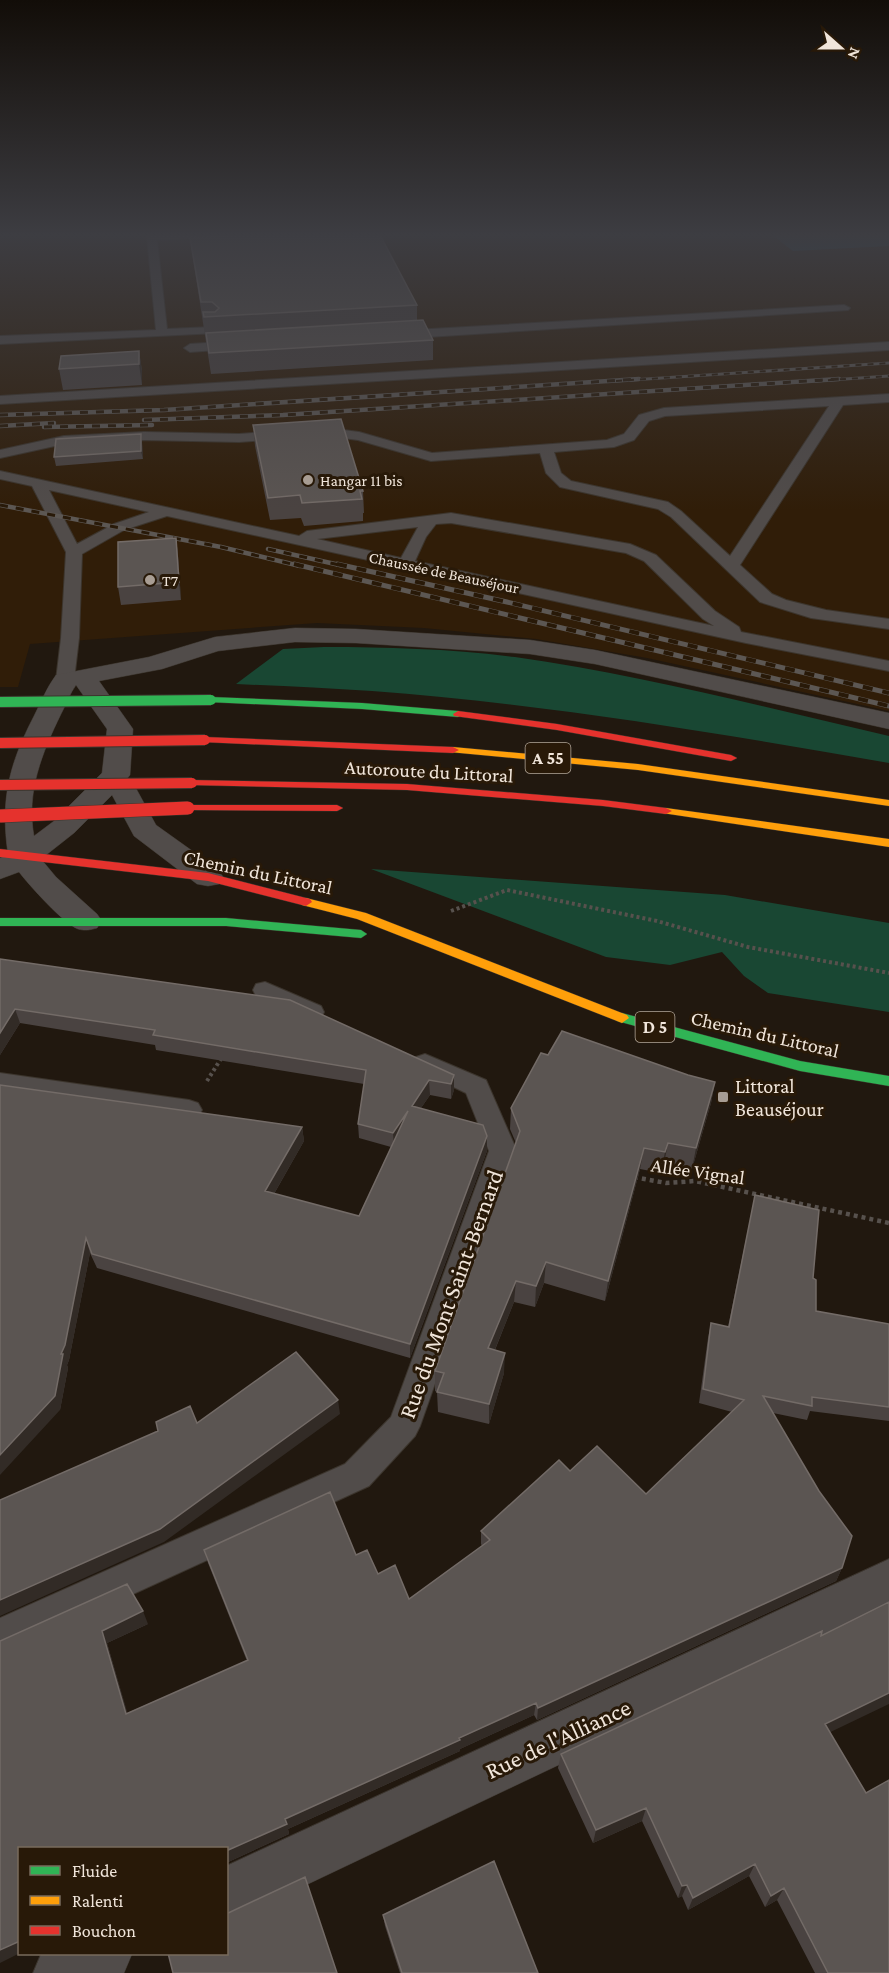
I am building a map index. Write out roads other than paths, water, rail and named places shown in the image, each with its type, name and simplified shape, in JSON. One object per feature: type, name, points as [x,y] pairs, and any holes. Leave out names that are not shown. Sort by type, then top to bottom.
[{"type":"main road","points":[[0,702],[211,700],[320,703],[454,713],[583,731],[742,760]]},
{"type":"main road","name":"Autoroute du Littoral","points":[[0,743],[205,740],[332,743],[487,752],[641,767],[889,800]]},
{"type":"main road","name":"Autoroute du Littoral","points":[[7,780],[407,787],[603,803],[889,843]]},
{"type":"main road","points":[[844,783],[889,800]]},
{"type":"main road","points":[[368,801],[407,787]]},
{"type":"main road","points":[[0,816],[188,808],[348,808]]},
{"type":"main road","name":"Chemin du Littoral","points":[[8,860],[208,877],[361,916],[628,1020],[800,1066],[889,1081]]},
{"type":"main road","name":"Chemin du Littoral","points":[[0,922],[201,921],[329,929],[431,944]]},
{"type":"street","points":[[8,860],[16,825],[16,804],[7,780],[74,678],[153,664],[215,644],[295,635],[356,636],[530,647],[595,657],[889,721]]},
{"type":"street","points":[[153,664],[120,729],[116,775],[144,830],[208,877]]},
{"type":"street","points":[[74,678],[120,729]]},
{"type":"street","points":[[8,860],[64,827],[116,775]]},
{"type":"street","points":[[8,860],[44,880],[86,921]]},
{"type":"street","name":"Rue de l'Alliance","points":[[228,1894],[889,1583]]},
{"type":"street","points":[[62,1973],[100,1955]]},
{"type":"lane","points":[[161,327],[162,334]]},
{"type":"lane","points":[[438,327],[453,332]]},
{"type":"lane","points":[[381,336],[533,327]]},
{"type":"lane","points":[[0,340],[220,331]]},
{"type":"lane","points":[[417,345],[445,341],[452,337],[453,332]]},
{"type":"lane","points":[[190,348],[250,344]]},
{"type":"lane","points":[[0,400],[889,346]]},
{"type":"lane","points":[[0,454],[27,446],[64,440],[144,436],[230,438],[328,432],[359,435],[430,457],[621,441],[629,437],[644,418],[664,412],[889,398]]},
{"type":"lane","points":[[732,566],[839,401]]},
{"type":"lane","points":[[546,449],[555,478],[560,482],[573,487],[663,505],[676,514],[766,598],[796,609],[889,624]]},
{"type":"lane","name":"Chaussée de Beauséjour","points":[[0,475],[746,638],[889,666]]},
{"type":"lane","points":[[38,484],[74,552],[70,638],[74,678]]},
{"type":"lane","points":[[74,552],[119,527],[165,511]]},
{"type":"lane","points":[[406,563],[419,536],[432,519]]},
{"type":"lane","points":[[289,538],[432,519],[473,520],[630,549],[650,558],[709,615],[746,638]]},
{"type":"lane","points":[[265,990],[339,1024]]},
{"type":"lane","name":"Rue du Mont Saint-Bernard","points":[[0,1637],[357,1475],[404,1426],[503,1151],[477,1087],[403,1053]]},
{"type":"lane","points":[[0,1082],[189,1110]]},
{"type":"railway","points":[[616,381],[889,363]]},
{"type":"railway","points":[[816,381],[889,376]]},
{"type":"railway","points":[[0,415],[164,410],[639,379]]},
{"type":"railway","points":[[144,420],[283,415],[839,379]]},
{"type":"railway","points":[[0,426],[54,423]]},
{"type":"railway","points":[[44,427],[152,425]]},
{"type":"railway","points":[[0,505],[221,547],[300,566]]},
{"type":"railway","points":[[268,549],[344,566]]},
{"type":"railway","points":[[294,564],[889,706]]},
{"type":"railway","points":[[337,564],[889,693]]},
{"type":"place","name":"Hangar 11 bis","points":[[308,480]]},
{"type":"place","name":"T7","points":[[150,580]]},
{"type":"place","name":"Littoral Beauséjour","points":[[723,1097]]}]
